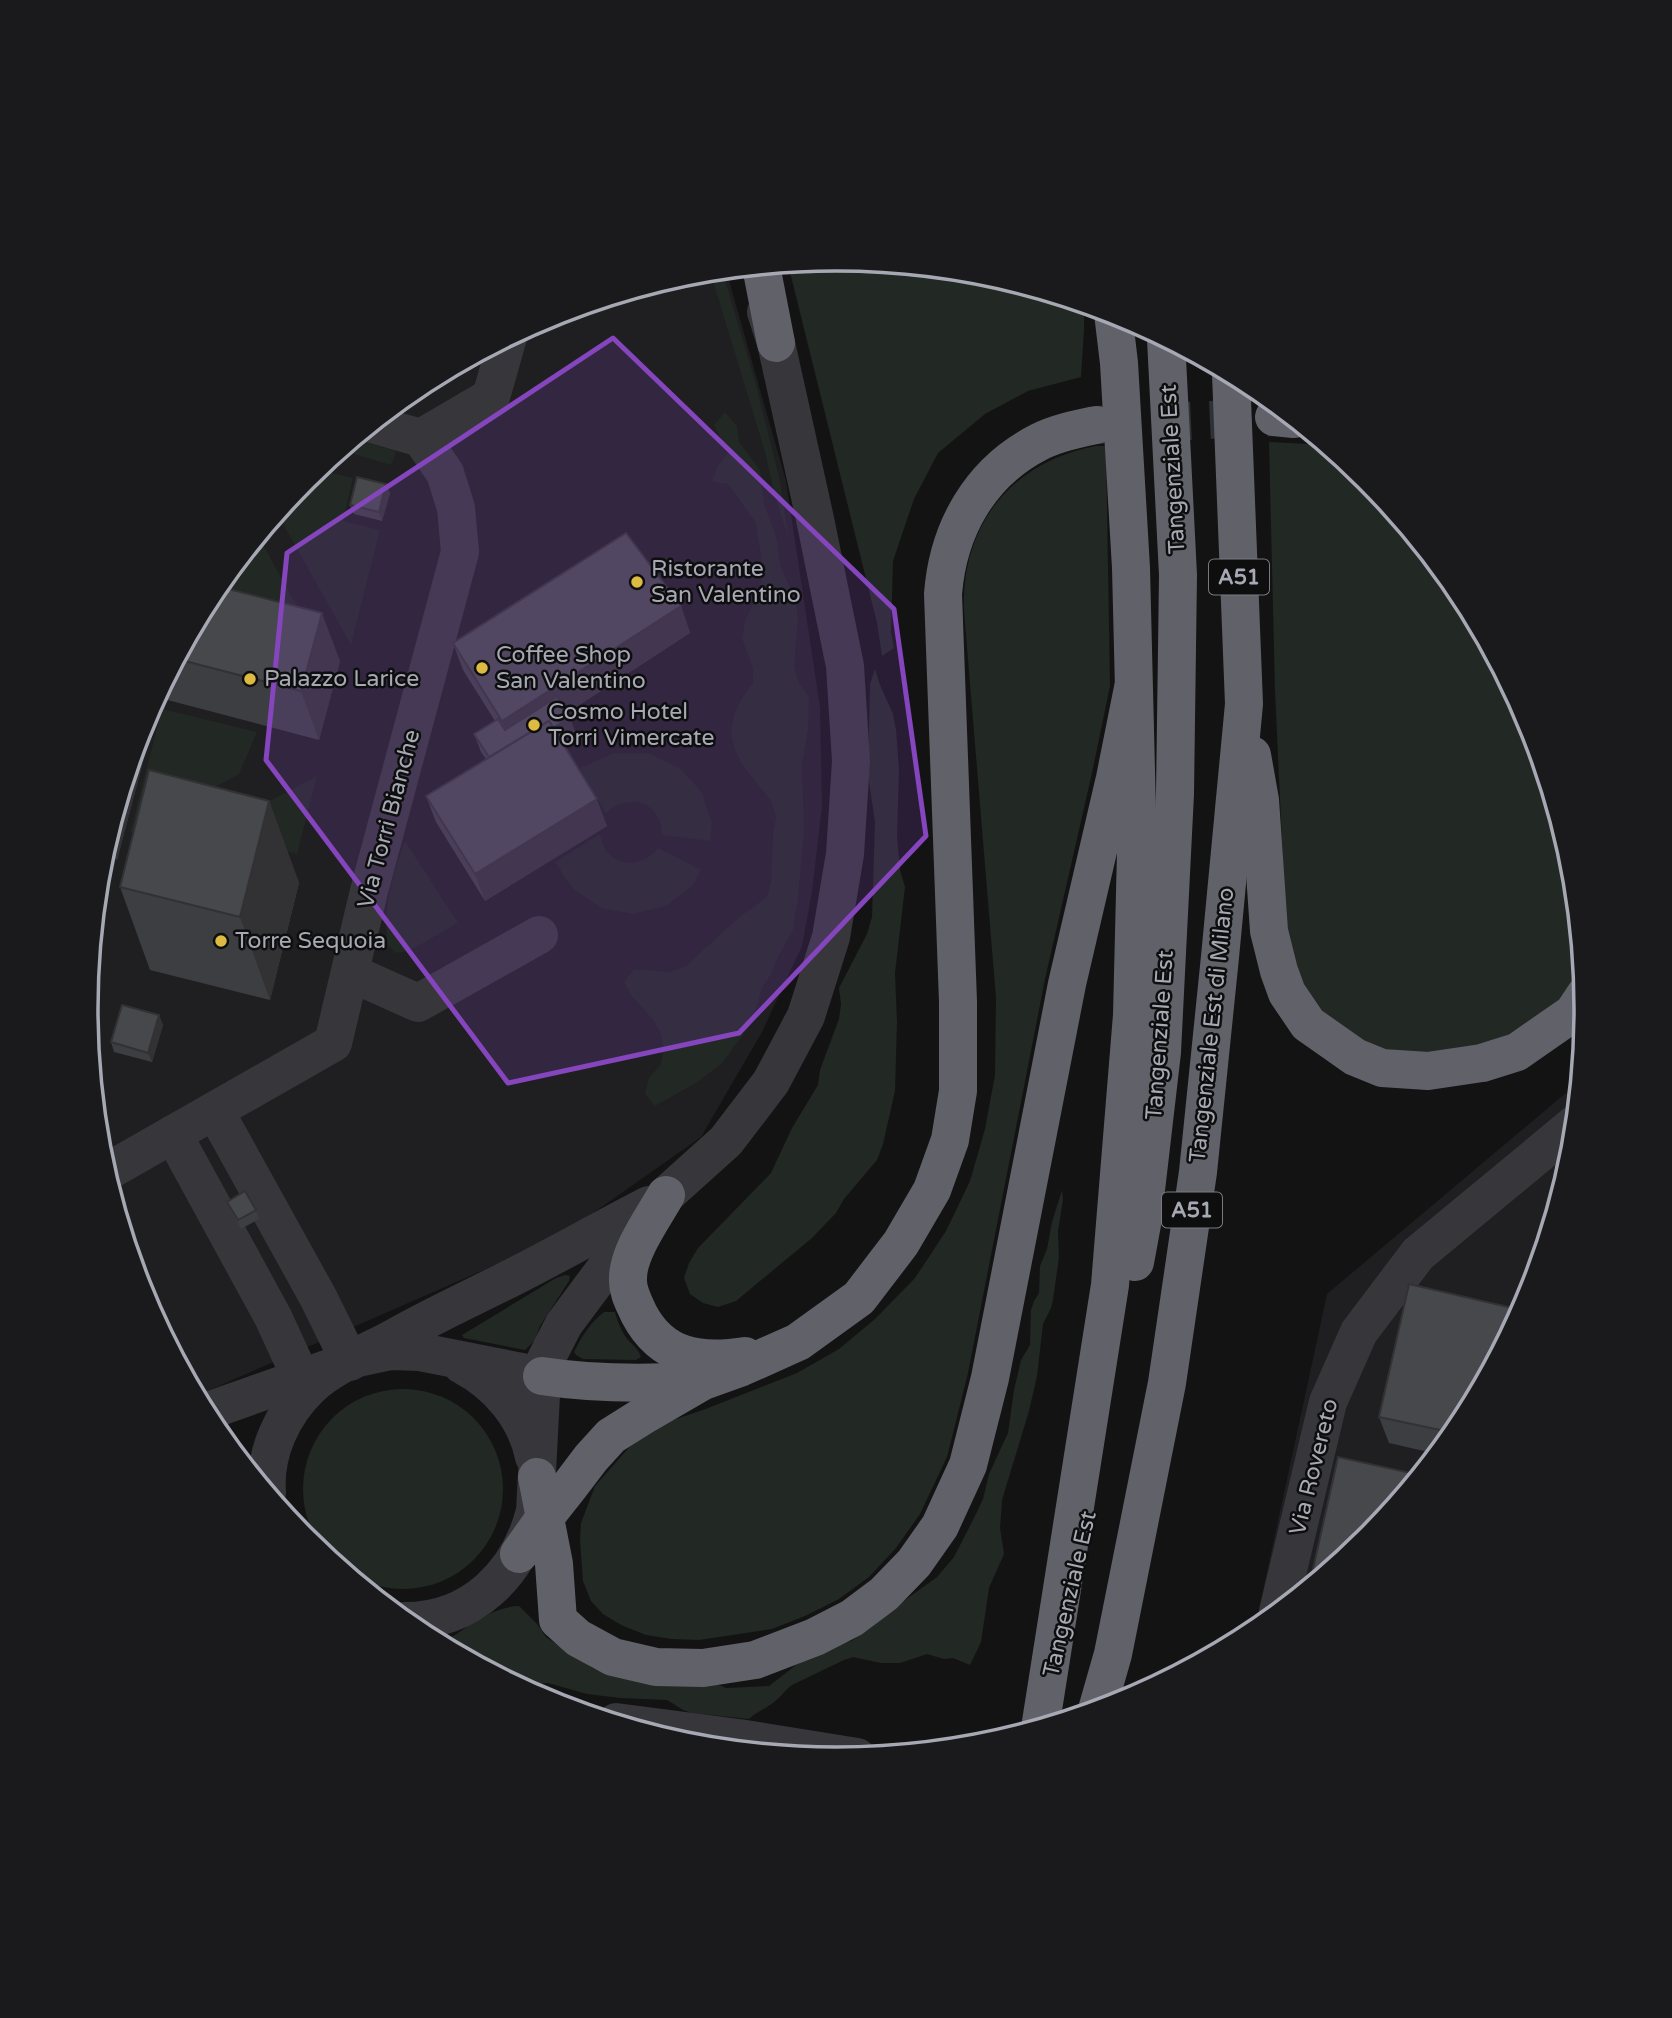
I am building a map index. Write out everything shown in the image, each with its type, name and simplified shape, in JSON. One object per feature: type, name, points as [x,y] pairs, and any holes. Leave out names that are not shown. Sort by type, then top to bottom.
[{"type":"highway","points":[[763,275],[776,343]]},
{"type":"highway","points":[[1041,1718],[1110,1285],[1132,1015],[1137,811],[1131,568],[1115,328]]},
{"type":"highway","name":"Tangenziale Est","points":[[1042,1718],[1105,1443],[1142,1224],[1161,1052],[1175,794],[1178,575],[1167,349]]},
{"type":"highway","name":"Tangenziale Est di Milano","points":[[1101,1698],[1113,1654],[1167,1384],[1196,1185],[1244,704],[1231,386]]},
{"type":"highway","points":[[519,1554],[545,1516],[611,1436],[703,1381],[798,1342],[859,1298],[901,1243],[932,1190],[950,1140],[958,1091],[958,1002],[943,594],[945,569],[958,528],[974,497],[998,471],[1017,455],[1041,441],[1096,425]]},
{"type":"highway","points":[[537,1476],[554,1564],[558,1620],[578,1638],[613,1657],[656,1667],[703,1668],[755,1660],[815,1637],[852,1618],[884,1594],[914,1563],[940,1526],[968,1465],[990,1378],[1067,984],[1133,688]]},
{"type":"highway","points":[[1244,704],[1260,800],[1269,931],[1287,993],[1308,1024],[1364,1061],[1382,1068],[1428,1071],[1482,1063],[1517,1052],[1574,1012]]},
{"type":"highway","points":[[666,1195],[634,1252],[628,1278],[631,1298],[648,1331],[674,1351],[720,1360],[798,1342]]},
{"type":"highway","points":[[542,1376],[625,1384],[703,1381]]},
{"type":"street","points":[[420,1619],[445,1615],[473,1601],[502,1577],[519,1554],[535,1514],[542,1376],[546,1359],[564,1324],[611,1262],[666,1195],[726,1142],[771,1082],[806,1016],[831,937],[845,854],[851,761],[845,666],[816,519],[776,343],[753,276]]},
{"type":"street","points":[[383,427],[421,438],[491,397],[505,350]]},
{"type":"street","name":"Via Torri Bianche","points":[[115,1168],[333,1043],[369,891],[460,552],[456,508],[445,473],[421,438]]},
{"type":"street","points":[[351,973],[418,1003],[539,935]]},
{"type":"street","points":[[215,1111],[318,1297],[349,1362]]},
{"type":"street","points":[[173,1134],[273,1317],[301,1378]]},
{"type":"street","name":"Via Rovereto","points":[[1282,1596],[1328,1402],[1359,1332],[1418,1254],[1562,1138]]},
{"type":"street","points":[[267,1479],[272,1450],[287,1414],[316,1382],[435,1315],[520,1274],[666,1195]]},
{"type":"street","points":[[215,1408],[368,1355],[391,1351],[414,1351],[542,1376]]},
{"type":"street","points":[[429,1354],[454,1361],[472,1370],[493,1385],[509,1402],[528,1437],[534,1453],[537,1476]]},
{"type":"highlighted area","points":[[613,338],[894,609],[926,836],[739,1033],[508,1083],[266,760],[287,553]]},
{"type":"shaded area","points":[[836,271],[932,277],[1027,296],[1084,314],[1081,377],[1028,391],[985,414],[938,453],[914,499],[893,561],[891,632],[894,648],[882,656],[877,623],[790,273]]},
{"type":"shaded area","points":[[729,279],[786,481],[820,707],[822,806],[812,892],[802,946],[762,1032],[701,1137],[559,1237],[205,1392],[174,1335],[154,1291],[123,1200],[112,1153],[104,1105],[98,1009],[104,913],[112,865],[137,772],[174,683],[222,599],[281,522],[314,487],[349,454],[426,395],[510,347],[599,310],[645,296]]},
{"type":"shaded area","points":[[725,280],[755,381],[780,481],[788,537],[713,281]]},
{"type":"shaded area","points":[[725,412],[737,426],[739,442],[760,470],[764,504],[776,536],[781,568],[796,600],[798,618],[794,667],[799,683],[809,697],[808,730],[802,764],[804,831],[798,898],[793,930],[762,988],[752,1023],[721,1064],[696,1083],[655,1106],[645,1094],[649,1078],[661,1064],[661,1034],[624,982],[634,969],[669,972],[686,966],[738,918],[767,897],[771,881],[776,817],[771,801],[741,763],[734,748],[731,731],[734,715],[753,683],[753,668],[742,639],[745,621],[760,589],[763,571],[756,523],[728,484],[712,482],[717,467],[728,453],[714,425]]},
{"type":"shaded area","points":[[364,442],[396,451],[391,465],[350,453]]},
{"type":"shaded area","points":[[1269,442],[1311,444],[1358,487],[1391,522],[1450,599],[1498,683],[1518,727],[1549,818],[1568,913],[1573,981],[1560,1001],[1509,1037],[1478,1046],[1428,1053],[1385,1050],[1364,1042],[1321,1012],[1302,985],[1286,928],[1275,691]]},
{"type":"shaded area","points":[[1106,446],[1110,686],[1045,979],[968,1373],[947,1457],[920,1514],[896,1548],[869,1577],[839,1599],[772,1629],[699,1640],[646,1635],[603,1614],[591,1601],[583,1581],[581,1523],[595,1486],[633,1443],[670,1421],[797,1373],[839,1349],[875,1319],[915,1278],[946,1231],[970,1181],[985,1129],[995,1075],[996,998],[964,611],[965,580],[971,551],[982,525],[997,502],[1039,466],[1066,454]]},
{"type":"shaded area","points":[[330,472],[353,478],[343,521],[380,530],[351,645],[282,521]]},
{"type":"shaded area","points":[[263,545],[320,648],[210,618]]},
{"type":"shaded area","points":[[875,669],[893,714],[896,730],[899,769],[897,836],[900,870],[905,887],[895,973],[895,1091],[883,1144],[877,1160],[844,1199],[836,1213],[812,1238],[736,1301],[718,1307],[703,1303],[690,1294],[684,1278],[689,1263],[698,1248],[771,1173],[792,1128],[818,1085],[820,1070],[839,1019],[839,988],[867,934],[872,917],[875,822],[868,775],[870,684]]},
{"type":"shaded area","points":[[162,709],[257,732],[239,774],[130,833]]},
{"type":"shaded area","points":[[614,753],[648,753],[678,767],[701,791],[712,823],[710,841],[662,835],[661,824],[656,815],[643,804],[624,803],[606,813],[580,768]]},
{"type":"shaded area","points":[[317,776],[297,854],[209,833]]},
{"type":"shaded area","points":[[600,834],[608,853],[623,862],[641,861],[658,848],[701,870],[693,885],[666,906],[633,914],[601,908],[573,889],[555,862]]},
{"type":"shaded area","points":[[405,841],[458,923],[409,951],[396,953],[388,946],[387,906],[392,880]]},
{"type":"shaded area","points":[[1569,1090],[1560,1153],[1535,1246],[1498,1335],[1475,1378],[1450,1419],[1391,1496],[1323,1564],[1258,1614],[1327,1294]]},
{"type":"shaded area","points":[[1062,1190],[1058,1232],[1059,1257],[1053,1300],[1043,1324],[1037,1376],[1029,1411],[1002,1500],[1000,1528],[1004,1554],[989,1588],[981,1642],[970,1665],[953,1658],[944,1659],[927,1654],[900,1663],[881,1663],[853,1657],[792,1685],[749,1719],[692,1713],[667,1700],[587,1694],[548,1683],[538,1684],[450,1638],[494,1612],[519,1606],[546,1637],[594,1669],[726,1688],[769,1686],[796,1665],[843,1642],[851,1641],[872,1627],[937,1577],[954,1557],[983,1499],[989,1474],[1008,1433],[1021,1360],[1030,1345],[1031,1310],[1039,1293],[1040,1266],[1047,1249]]},
{"type":"shaded area","points":[[570,1276],[569,1281],[540,1326],[535,1340],[525,1350],[464,1338],[462,1335],[556,1278]]},
{"type":"shaded area","points":[[604,1312],[615,1312],[622,1331],[641,1357],[636,1360],[583,1359],[576,1355],[574,1352],[583,1335]]},
{"type":"shaded area","points":[[383,1391],[423,1391],[441,1396],[459,1406],[474,1418],[486,1433],[496,1451],[501,1469],[501,1509],[496,1527],[486,1545],[474,1560],[459,1572],[441,1582],[423,1587],[403,1589],[375,1585],[310,1527],[305,1509],[305,1469],[310,1451],[320,1433],[332,1418],[347,1406],[365,1396]]},
{"type":"building","points":[[357,477],[386,484],[379,512],[350,505]]},
{"type":"building","points":[[626,533],[681,606],[502,721],[453,643]]},
{"type":"building","points":[[229,589],[322,613],[301,691],[186,661]]},
{"type":"building","points":[[557,697],[570,717],[553,728],[549,721],[489,757],[474,734],[498,719],[505,730]]},
{"type":"building","points":[[549,721],[597,799],[475,874],[426,796]]},
{"type":"building","points":[[149,770],[269,801],[240,917],[120,887]]},
{"type":"building","points":[[122,1005],[159,1015],[148,1053],[111,1042]]},
{"type":"building","points":[[245,1191],[256,1210],[238,1220],[227,1202]]},
{"type":"building","points":[[1409,1284],[1511,1307],[1475,1378],[1442,1430],[1379,1417]]},
{"type":"building","points":[[1338,1457],[1409,1473],[1358,1531],[1312,1572]]},
{"type":"tunnel","points":[[1096,425],[1274,417]]},
{"type":"place","name":"Ristorante San Valentino","points":[[637,582]]},
{"type":"place","name":"Coffee Shop San Valentino","points":[[482,668]]},
{"type":"place","name":"Palazzo Larice","points":[[250,679]]},
{"type":"place","name":"Cosmo Hotel Torri Vimercate","points":[[534,725]]},
{"type":"place","name":"Torre Sequoia","points":[[221,941]]}]
